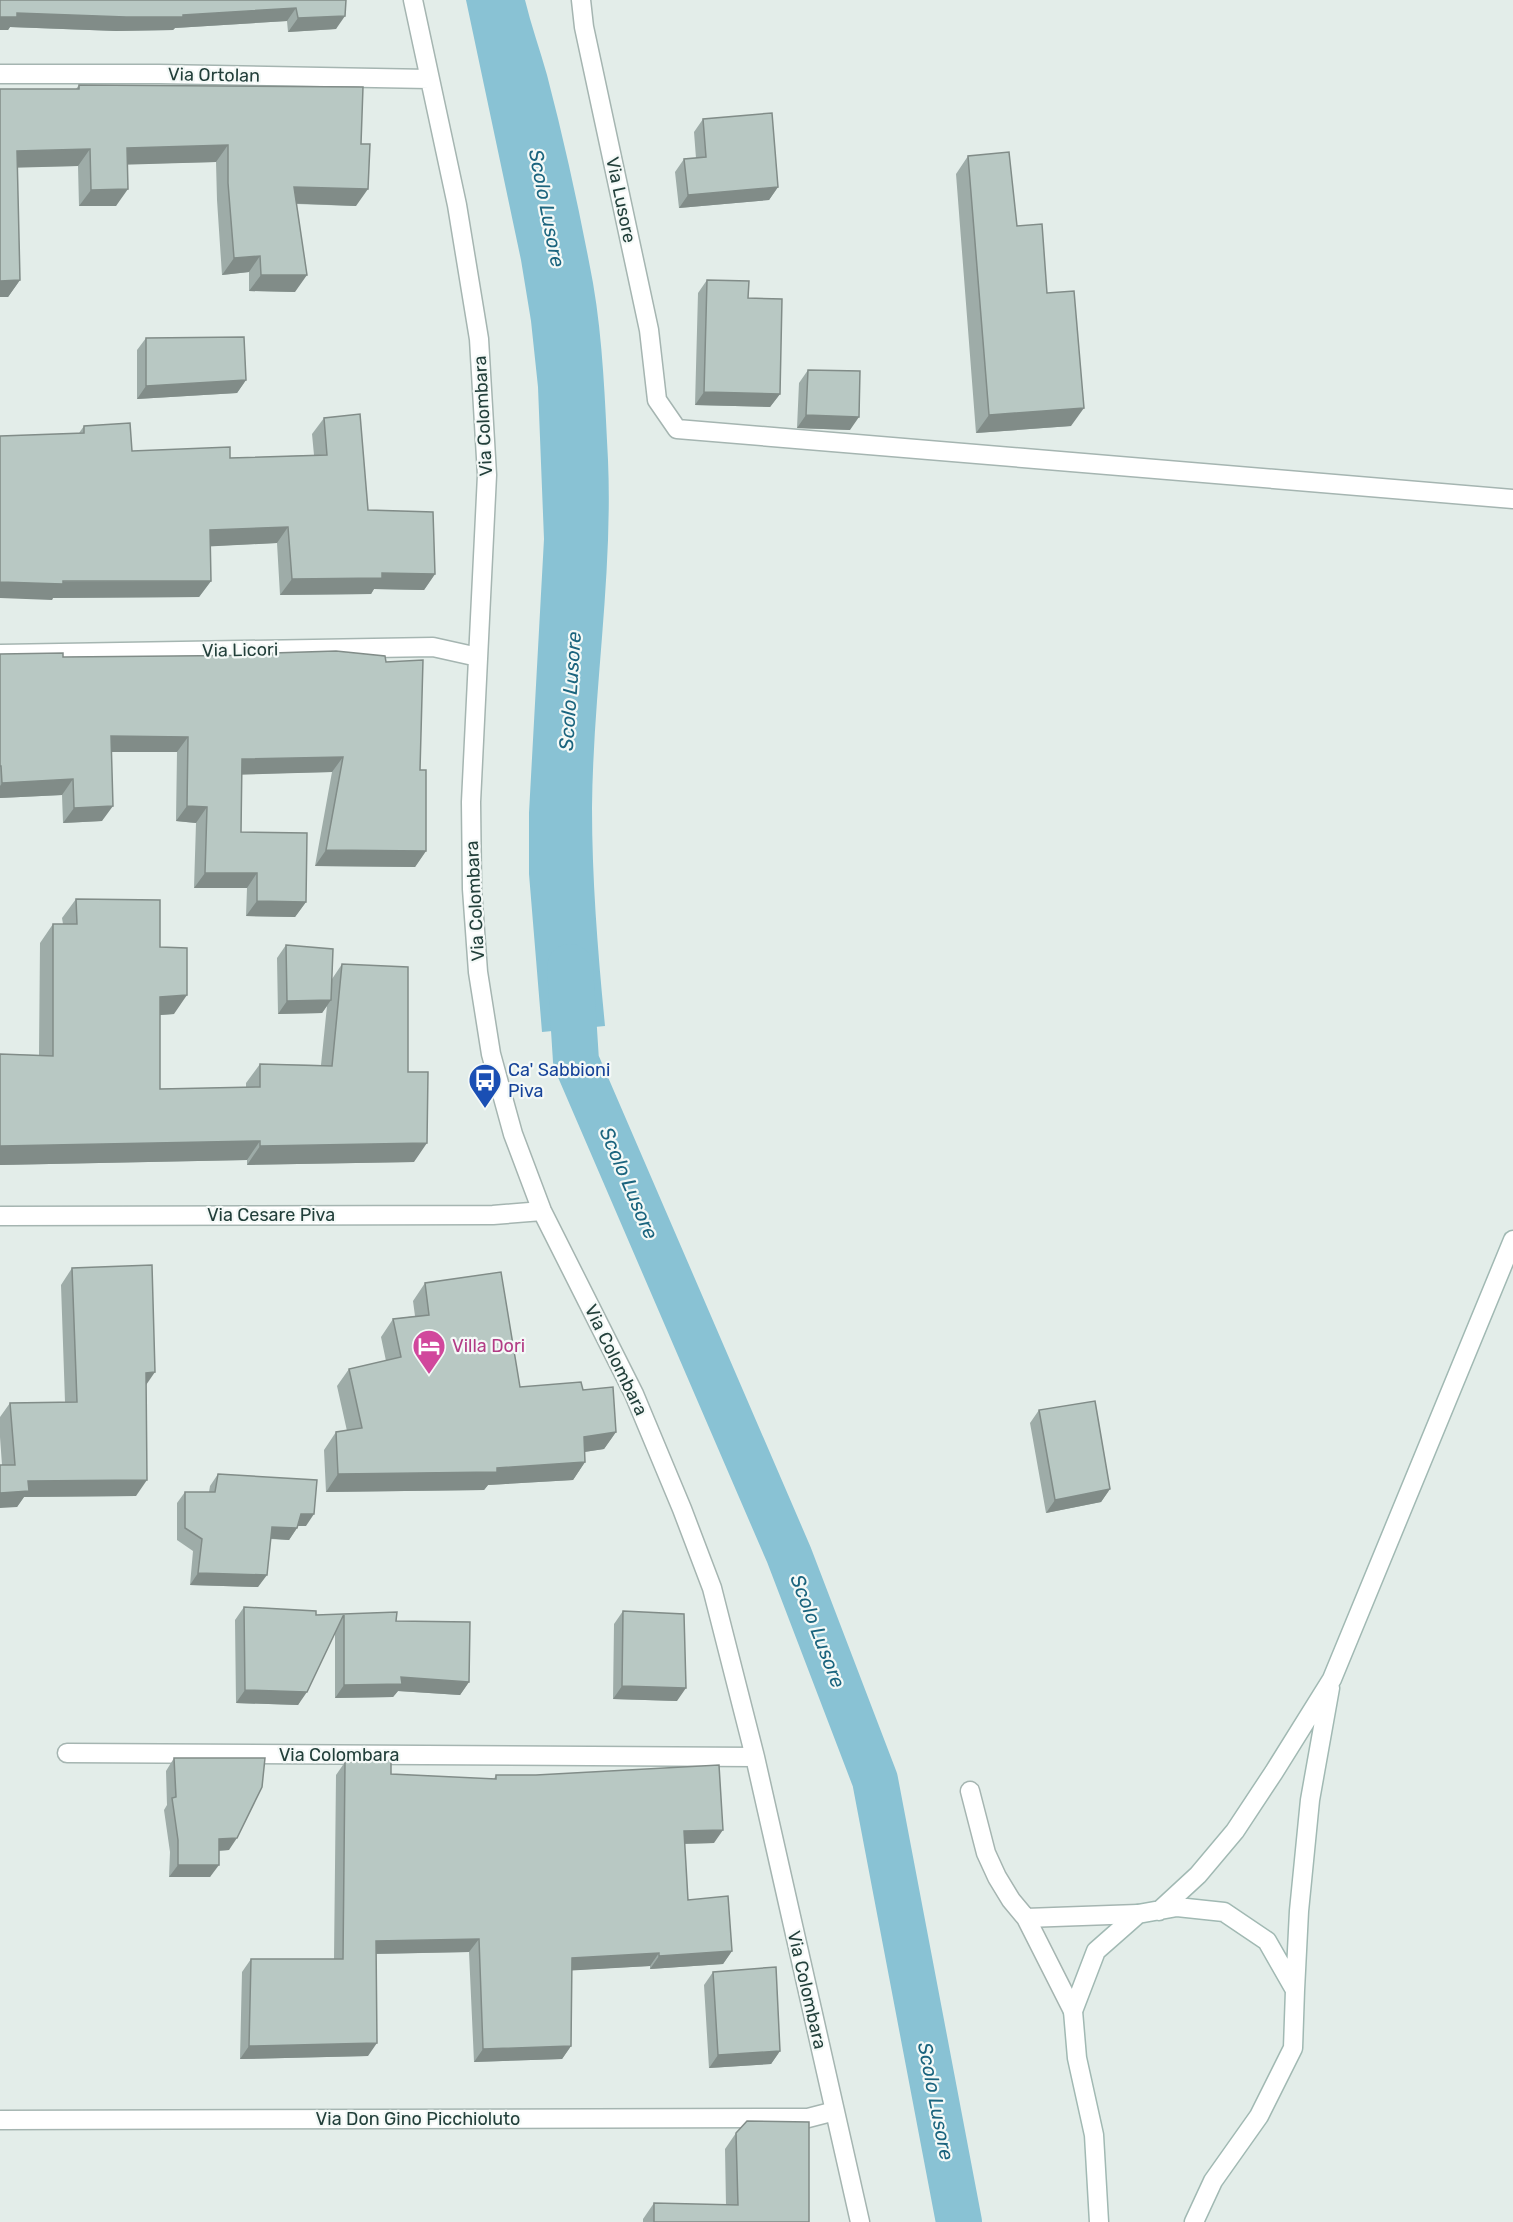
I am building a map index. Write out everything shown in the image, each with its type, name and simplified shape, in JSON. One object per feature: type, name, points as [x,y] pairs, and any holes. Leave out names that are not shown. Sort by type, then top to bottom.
[{"type":"street","name":"Via Colombara","points":[[413,0],[457,205],[479,339],[486,475],[471,802],[472,889],[478,972],[491,1054],[513,1134],[543,1211],[634,1394],[712,1588],[755,1757],[860,2222]]},
{"type":"street","name":"Via Lusore","points":[[581,0],[584,27],[649,330],[657,400],[677,429],[1513,500]]},
{"type":"street","name":"Via Ortolan","points":[[0,74],[159,74],[429,79]]},
{"type":"street","name":"Via Licori","points":[[0,654],[433,647],[478,657]]},
{"type":"street","name":"Via Cesare Piva","points":[[0,1215],[493,1215],[543,1211]]},
{"type":"street","points":[[1159,1911],[1198,1875],[1235,1831],[1332,1679],[1513,1240]]},
{"type":"street","points":[[1194,2222],[1213,2181],[1259,2116],[1293,2048],[1299,1911],[1310,1800],[1332,1679]]},
{"type":"street","name":"Via Colombara","points":[[67,1753],[755,1757]]},
{"type":"street","points":[[970,1791],[986,1853],[993,1869],[1011,1900],[1026,1918],[1073,2012],[1077,2058],[1094,2135],[1099,2222]]},
{"type":"street","points":[[1026,1918],[1137,1914],[1177,1907],[1224,1912],[1267,1941],[1295,1990]]},
{"type":"street","points":[[1073,2012],[1096,1951],[1137,1914]]},
{"type":"street","name":"Via Don Gino Picchioluto","points":[[0,2120],[808,2118],[835,2111]]},
{"type":"water","points":[[466,0],[525,0],[547,75],[566,153],[596,305],[605,393],[609,503],[593,765],[592,835],[605,1026],[542,1032],[529,874],[529,813],[544,539],[538,387],[531,321],[521,260]]},
{"type":"building","points":[[0,0],[346,0],[345,16],[298,18],[296,8],[183,15],[183,17],[17,13],[17,17],[0,17]]},
{"type":"building","points":[[79,85],[363,87],[361,144],[370,144],[368,189],[294,187],[307,275],[261,275],[260,256],[234,258],[228,183],[228,145],[127,148],[128,189],[91,190],[90,149],[17,151],[20,280],[0,281],[0,89],[79,89]]},
{"type":"building","points":[[772,113],[778,187],[688,195],[684,159],[706,157],[703,119]]},
{"type":"building","points":[[1009,152],[1017,226],[1042,224],[1047,293],[1074,291],[1084,408],[989,415],[968,156]]},
{"type":"building","points":[[707,280],[749,281],[748,298],[782,299],[780,394],[704,392]]},
{"type":"building","points":[[244,337],[246,380],[146,386],[146,338]]},
{"type":"building","points":[[808,370],[860,371],[859,417],[806,415]]},
{"type":"building","points":[[360,414],[368,510],[433,512],[435,574],[382,573],[382,578],[292,579],[288,527],[210,530],[211,581],[63,581],[63,584],[0,582],[0,436],[84,433],[84,426],[130,423],[132,451],[230,447],[230,458],[327,455],[324,418]]},
{"type":"building","points":[[336,651],[385,656],[386,662],[423,660],[420,770],[426,770],[426,851],[326,850],[343,757],[242,759],[241,832],[307,833],[306,902],[257,901],[257,873],[205,873],[207,807],[187,806],[188,737],[111,736],[113,806],[74,808],[73,779],[2,783],[0,654],[63,653],[63,657],[273,655],[273,653]]},
{"type":"building","points":[[76,899],[160,900],[160,947],[187,948],[187,995],[160,997],[160,1089],[260,1087],[260,1064],[332,1066],[342,964],[408,967],[408,1072],[428,1072],[427,1143],[260,1146],[260,1141],[0,1146],[0,1054],[53,1056],[53,924],[77,924]]},
{"type":"building","points":[[286,945],[333,949],[331,1000],[287,1001]]},
{"type":"building","points":[[152,1265],[155,1372],[146,1373],[147,1480],[28,1481],[29,1491],[0,1493],[0,1465],[15,1465],[10,1403],[77,1402],[72,1268]]},
{"type":"building","points":[[501,1272],[520,1387],[581,1382],[583,1390],[613,1387],[616,1432],[584,1437],[585,1462],[497,1468],[497,1472],[338,1474],[336,1432],[362,1428],[349,1369],[401,1357],[393,1319],[429,1315],[425,1283]]},
{"type":"building","points":[[1095,1401],[1110,1489],[1055,1500],[1039,1410]]},
{"type":"building","points":[[218,1474],[317,1480],[314,1514],[301,1514],[297,1528],[272,1527],[267,1575],[198,1573],[202,1539],[185,1528],[185,1492],[215,1492]]},
{"type":"building","points":[[244,1607],[316,1611],[316,1615],[397,1612],[396,1621],[470,1622],[469,1682],[401,1677],[402,1684],[344,1685],[344,1614],[307,1692],[245,1690]]},
{"type":"building","points":[[623,1611],[684,1614],[686,1688],[622,1686]]},
{"type":"building","points":[[174,1758],[265,1758],[262,1787],[237,1838],[219,1839],[219,1865],[178,1865],[178,1840],[172,1798],[176,1797]]},
{"type":"building","points":[[391,1760],[391,1774],[496,1779],[496,1775],[719,1765],[723,1830],[684,1831],[688,1900],[728,1896],[732,1951],[659,1956],[659,1953],[572,1958],[571,2046],[483,2049],[479,1939],[376,1941],[377,2043],[249,2046],[251,1959],[343,1959],[345,1762]]},
{"type":"building","points":[[776,1967],[780,2051],[718,2055],[713,1972]]},
{"type":"building","points":[[747,2121],[809,2122],[809,2222],[654,2222],[654,2203],[738,2205],[736,2133]]},
{"type":"waterway","name":"Scolo Lusore","points":[[570,967],[576,1061],[789,1555],[875,1780],[959,2222]]},
{"type":"place","name":"Ca' Sabbioni Piva","points":[[485,1109]]},
{"type":"place","name":"Villa Dori","points":[[429,1375]]}]
